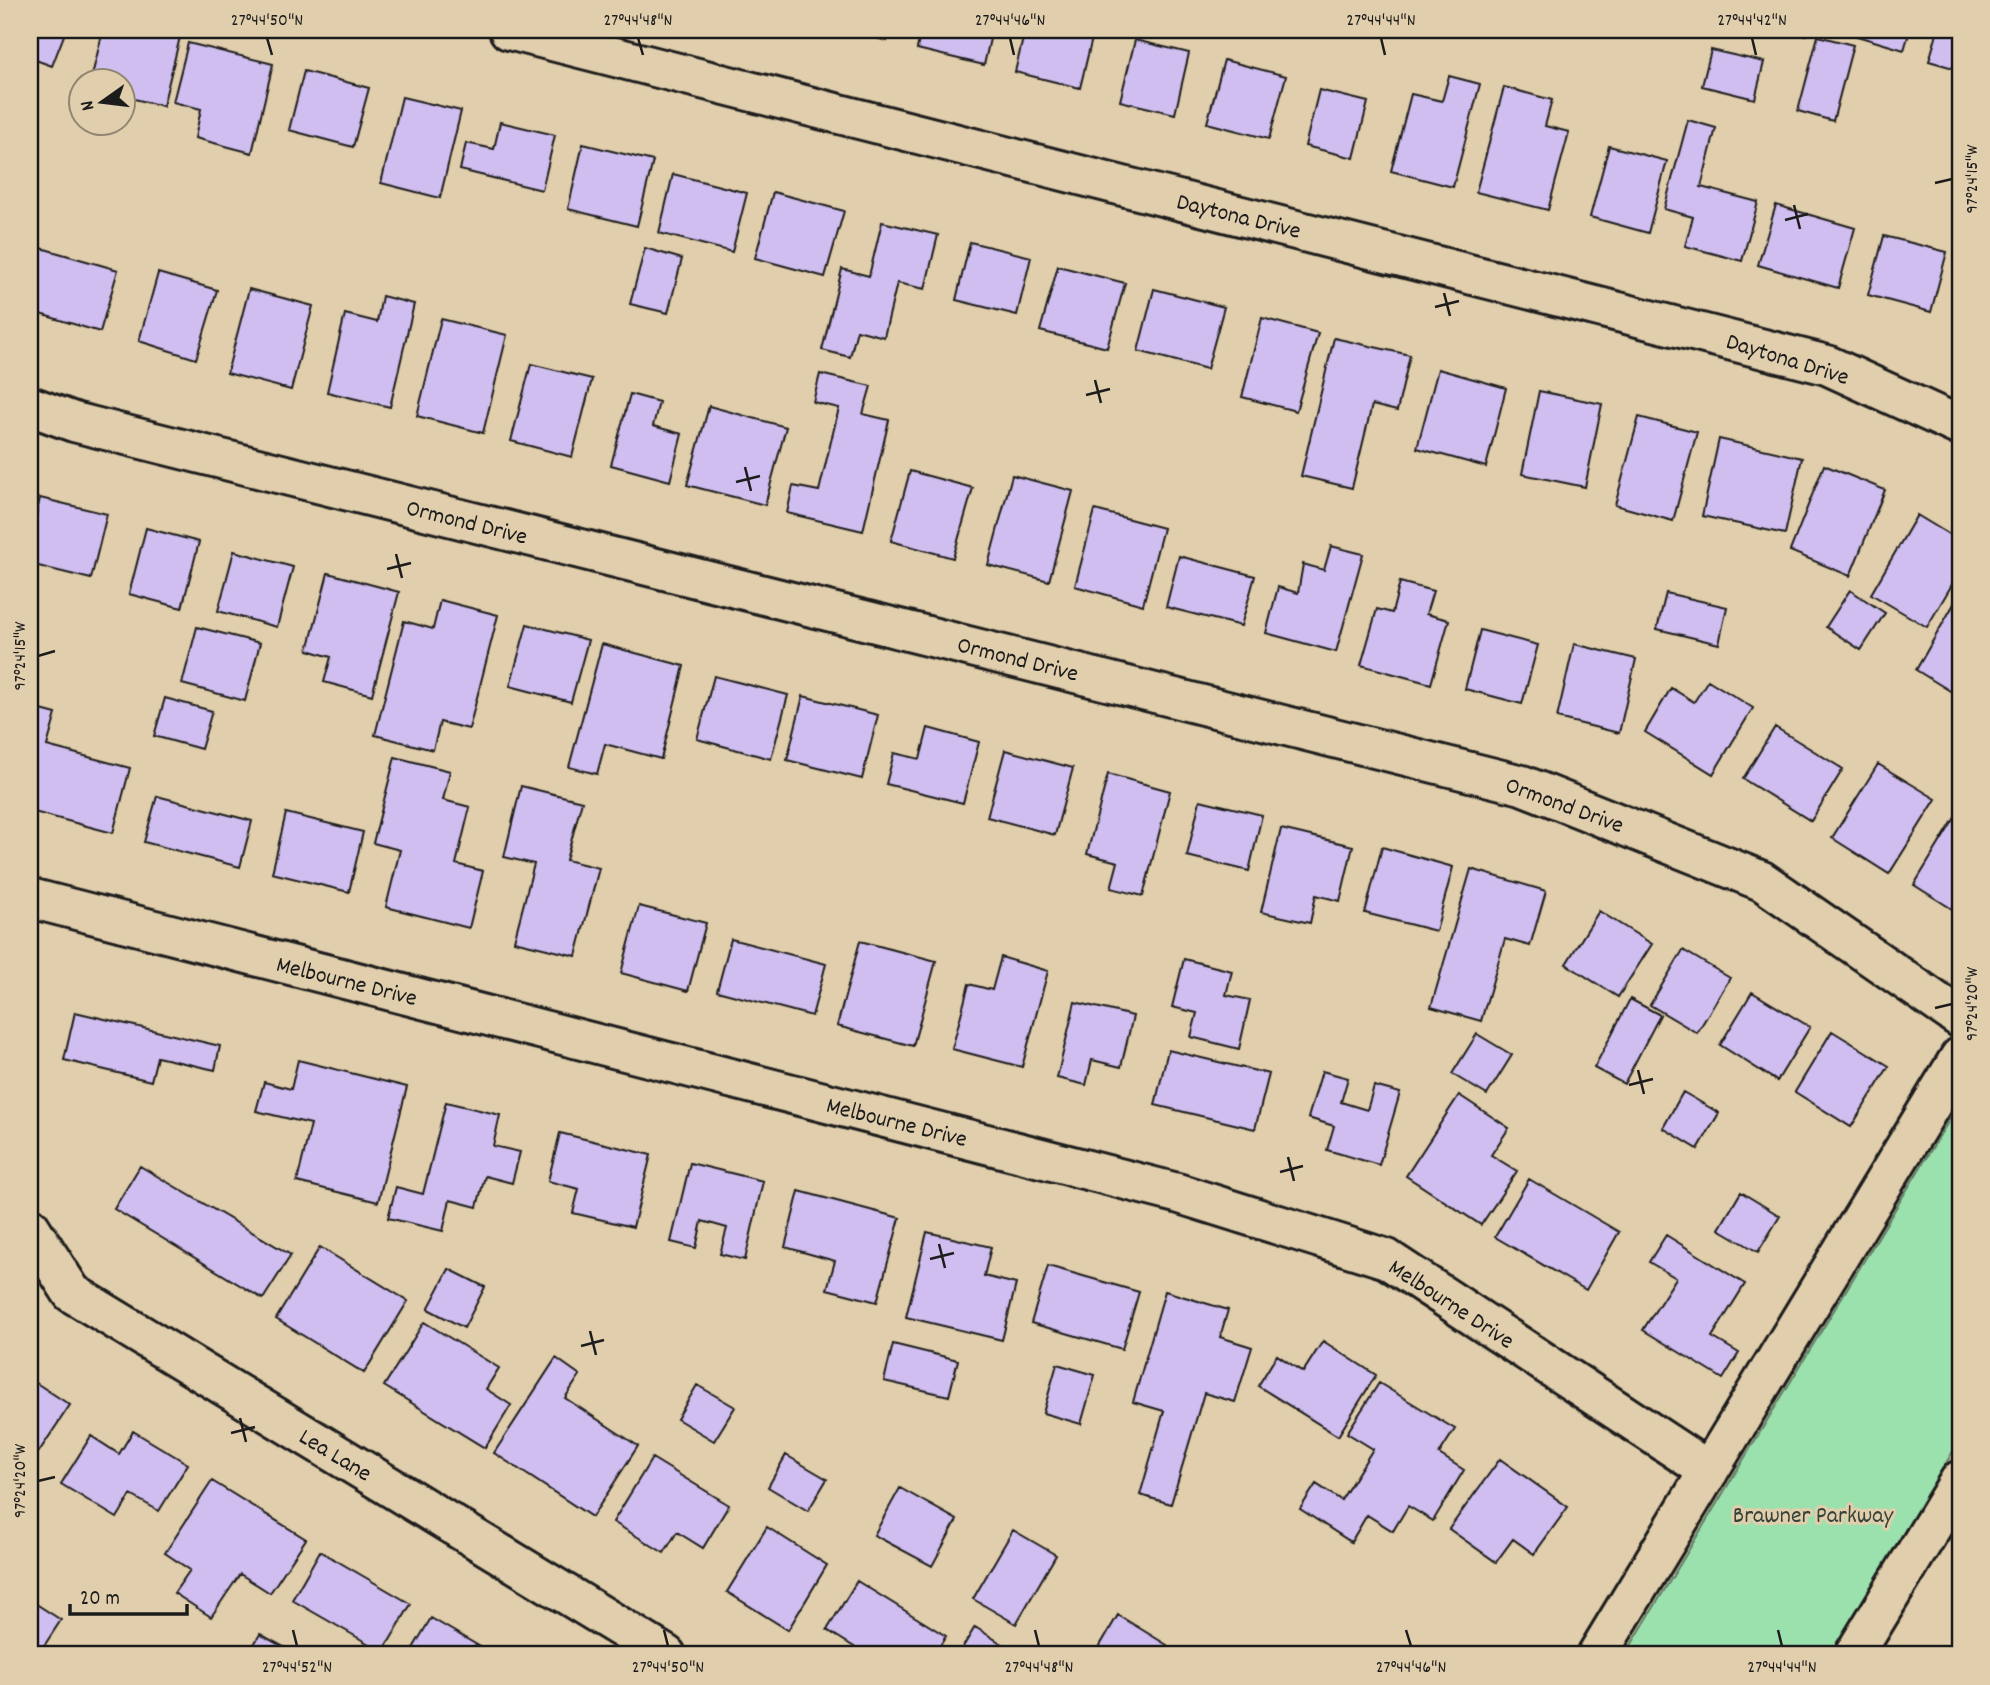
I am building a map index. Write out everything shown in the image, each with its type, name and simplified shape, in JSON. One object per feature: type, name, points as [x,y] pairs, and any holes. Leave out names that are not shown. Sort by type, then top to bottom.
[{"type":"street","name":"Daytona Drive","points":[[509,30],[1827,365],[1960,426]]},
{"type":"street","name":"Ormond Drive","points":[[30,407],[88,426],[1522,785],[1762,881],[1960,1018]]},
{"type":"street","name":"Melbourne Drive","points":[[30,898],[1177,1193],[1387,1259],[1709,1471]]},
{"type":"street","points":[[1597,1655],[1960,1056]]},
{"type":"street","name":"Lea Lane","points":[[30,1227],[72,1293],[666,1655]]},
{"type":"street","points":[[1854,1655],[1960,1480]]},
{"type":"green space","name":"Brawner Parkway","points":[[1960,1102],[1960,1440],[1830,1655],[1625,1655]]},
{"type":"building","points":[[30,30],[66,30],[52,66],[30,58]]},
{"type":"building","points":[[103,30],[150,30],[180,37],[163,106],[136,99],[136,66],[94,66]]},
{"type":"building","points":[[847,30],[890,30],[887,41]]},
{"type":"building","points":[[921,30],[992,30],[984,65],[917,49]]},
{"type":"building","points":[[1025,30],[1094,30],[1080,88],[1015,72]]},
{"type":"building","points":[[1782,30],[1806,30],[1805,35]]},
{"type":"building","points":[[1837,30],[1910,30],[1904,50]]},
{"type":"building","points":[[1938,30],[1960,30],[1960,70],[1929,61]]},
{"type":"building","points":[[1818,36],[1853,45],[1833,121],[1798,111]]},
{"type":"building","points":[[1135,40],[1189,53],[1175,114],[1120,101]]},
{"type":"building","points":[[188,43],[273,64],[252,153],[195,138],[201,109],[173,102]]},
{"type":"building","points":[[1711,50],[1764,62],[1755,99],[1702,86]]},
{"type":"building","points":[[1224,60],[1286,76],[1269,139],[1207,123]]},
{"type":"building","points":[[304,71],[369,88],[353,147],[289,130]]},
{"type":"building","points":[[1449,76],[1480,84],[1453,187],[1391,171],[1411,94],[1442,101]]},
{"type":"building","points":[[1504,87],[1552,100],[1545,126],[1569,132],[1548,210],[1476,192]]},
{"type":"building","points":[[1319,90],[1368,102],[1354,158],[1305,146]]},
{"type":"building","points":[[402,97],[461,111],[440,198],[381,183]]},
{"type":"building","points":[[1688,120],[1716,128],[1701,187],[1758,202],[1742,261],[1685,246],[1693,217],[1664,209]]},
{"type":"building","points":[[500,122],[555,135],[542,190],[460,170],[466,143],[494,149]]},
{"type":"building","points":[[583,144],[653,161],[637,226],[568,209]]},
{"type":"building","points":[[1609,146],[1667,161],[1648,233],[1590,217]]},
{"type":"building","points":[[673,174],[747,193],[732,252],[659,233]]},
{"type":"building","points":[[773,192],[844,211],[825,277],[755,258]]},
{"type":"building","points":[[1776,205],[1855,228],[1838,288],[1758,265]]},
{"type":"building","points":[[882,222],[938,235],[925,289],[897,283],[884,337],[857,330],[850,357],[822,350],[842,269],[869,276]]},
{"type":"building","points":[[1884,236],[1947,252],[1931,312],[1868,295]]},
{"type":"building","points":[[970,242],[1031,257],[1017,315],[956,300]]},
{"type":"building","points":[[41,248],[118,270],[100,332],[30,311],[30,288]]},
{"type":"building","points":[[645,248],[682,259],[668,313],[630,304]]},
{"type":"building","points":[[1058,266],[1125,283],[1107,348],[1040,331]]},
{"type":"building","points":[[158,273],[217,290],[196,359],[139,341]]},
{"type":"building","points":[[249,289],[313,306],[291,390],[227,373]]},
{"type":"building","points":[[1154,289],[1224,307],[1207,369],[1138,351]]},
{"type":"building","points":[[382,296],[414,304],[390,407],[327,392],[345,314],[377,322]]},
{"type":"building","points":[[1262,318],[1318,333],[1296,411],[1242,397]]},
{"type":"building","points":[[441,319],[507,335],[483,433],[417,416]]},
{"type":"building","points":[[1334,338],[1410,355],[1397,411],[1372,405],[1352,488],[1301,476]]},
{"type":"building","points":[[531,364],[592,379],[572,457],[511,441]]},
{"type":"building","points":[[1438,369],[1506,388],[1486,467],[1417,448]]},
{"type":"building","points":[[820,374],[871,386],[863,414],[889,420],[863,531],[787,513],[793,486],[819,491],[839,408],[813,402]]},
{"type":"building","points":[[1539,391],[1602,404],[1585,487],[1522,474]]},
{"type":"building","points":[[630,394],[659,402],[653,426],[682,434],[670,481],[611,465]]},
{"type":"building","points":[[709,406],[786,427],[765,505],[687,485]]},
{"type":"building","points":[[1639,417],[1697,432],[1673,521],[1615,505]]},
{"type":"building","points":[[1719,439],[1802,458],[1785,534],[1702,516]]},
{"type":"building","points":[[1824,465],[1885,490],[1850,576],[1790,551]]},
{"type":"building","points":[[910,471],[973,488],[953,558],[891,541]]},
{"type":"building","points":[[1012,475],[1073,491],[1049,581],[988,565]]},
{"type":"building","points":[[40,498],[107,514],[91,579],[30,564],[30,542]]},
{"type":"building","points":[[1095,510],[1163,528],[1143,605],[1075,586]]},
{"type":"building","points":[[1917,515],[1960,541],[1960,571],[1927,627],[1871,594]]},
{"type":"building","points":[[146,528],[199,542],[182,608],[129,594]]},
{"type":"building","points":[[1331,546],[1363,554],[1336,652],[1266,633],[1278,587],[1298,593],[1303,564],[1324,570]]},
{"type":"building","points":[[234,551],[293,567],[277,627],[218,611]]},
{"type":"building","points":[[1179,556],[1255,576],[1241,626],[1166,607]]},
{"type":"building","points":[[328,573],[399,592],[372,695],[324,682],[331,657],[308,650]]},
{"type":"building","points":[[1400,582],[1433,591],[1426,614],[1449,620],[1431,684],[1361,665],[1377,609],[1392,613]]},
{"type":"building","points":[[1850,590],[1885,613],[1861,650],[1826,627]]},
{"type":"building","points":[[1666,593],[1727,607],[1719,644],[1657,629]]},
{"type":"building","points":[[1958,597],[1960,599],[1960,697],[1916,670]]},
{"type":"building","points":[[440,600],[498,615],[469,729],[440,722],[433,750],[375,735],[404,621],[433,629]]},
{"type":"building","points":[[527,624],[588,640],[571,702],[510,686]]},
{"type":"building","points":[[197,627],[260,643],[245,701],[182,684]]},
{"type":"building","points":[[1480,630],[1538,645],[1522,704],[1465,689]]},
{"type":"building","points":[[602,644],[684,666],[661,759],[605,744],[597,774],[569,767]]},
{"type":"building","points":[[1574,644],[1636,659],[1619,733],[1557,718]]},
{"type":"building","points":[[714,676],[788,695],[771,759],[697,739]]},
{"type":"building","points":[[1708,680],[1753,708],[1713,774],[1645,732],[1671,688],[1694,702]]},
{"type":"building","points":[[803,696],[878,715],[862,779],[787,760]]},
{"type":"building","points":[[165,698],[212,711],[201,749],[154,736]]},
{"type":"building","points":[[30,707],[56,714],[47,746],[130,768],[113,833],[30,811]]},
{"type":"building","points":[[1775,727],[1843,769],[1811,821],[1743,779]]},
{"type":"building","points":[[928,728],[979,742],[963,803],[886,784],[894,753],[920,759]]},
{"type":"building","points":[[1005,750],[1073,768],[1055,835],[987,817]]},
{"type":"building","points":[[395,757],[450,771],[443,800],[470,807],[456,864],[483,871],[469,928],[386,907],[400,850],[373,843]]},
{"type":"building","points":[[1878,764],[1936,799],[1889,874],[1832,838]]},
{"type":"building","points":[[1108,774],[1170,791],[1143,896],[1111,888],[1118,862],[1087,854]]},
{"type":"building","points":[[521,786],[582,801],[566,860],[599,868],[576,956],[514,941],[534,864],[504,857]]},
{"type":"building","points":[[157,796],[252,821],[240,867],[144,842]]},
{"type":"building","points":[[1200,800],[1262,815],[1249,871],[1187,856]]},
{"type":"building","points":[[286,813],[363,832],[349,892],[272,873]]},
{"type":"building","points":[[1956,816],[1960,819],[1960,914],[1914,885]]},
{"type":"building","points":[[1281,829],[1353,846],[1340,901],[1316,895],[1310,923],[1261,912]]},
{"type":"building","points":[[1382,847],[1453,867],[1436,931],[1365,913]]},
{"type":"building","points":[[1471,869],[1546,891],[1530,946],[1505,939],[1481,1021],[1431,1007]]},
{"type":"building","points":[[639,906],[706,923],[688,991],[621,973]]},
{"type":"building","points":[[1599,911],[1652,944],[1618,997],[1566,964]]},
{"type":"building","points":[[731,939],[826,964],[812,1016],[717,991]]},
{"type":"building","points":[[860,941],[936,961],[913,1046],[837,1026]]},
{"type":"building","points":[[1683,950],[1730,978],[1697,1033],[1650,1005]]},
{"type":"building","points":[[1001,957],[1048,971],[1022,1067],[952,1049],[969,984],[992,990]]},
{"type":"building","points":[[1184,959],[1232,971],[1226,995],[1250,1000],[1239,1049],[1191,1037],[1197,1013],[1172,1007]]},
{"type":"building","points":[[1752,992],[1810,1027],[1777,1081],[1720,1045]]},
{"type":"building","points":[[1630,999],[1660,1015],[1624,1084],[1594,1068]]},
{"type":"building","points":[[1075,1002],[1133,1016],[1121,1067],[1092,1060],[1086,1085],[1057,1078]]},
{"type":"building","points":[[75,1012],[220,1046],[215,1070],[157,1057],[151,1081],[64,1060]]},
{"type":"building","points":[[1832,1031],[1889,1066],[1851,1127],[1795,1092]]},
{"type":"building","points":[[1477,1034],[1512,1055],[1487,1095],[1452,1074]]},
{"type":"building","points":[[1168,1050],[1269,1074],[1255,1129],[1155,1105]]},
{"type":"building","points":[[298,1060],[407,1087],[378,1202],[297,1182],[311,1124],[256,1111],[264,1082],[291,1089]]},
{"type":"building","points":[[1322,1071],[1348,1078],[1341,1102],[1367,1110],[1374,1086],[1400,1093],[1379,1165],[1327,1150],[1334,1126],[1308,1118]]},
{"type":"building","points":[[1683,1092],[1719,1113],[1698,1149],[1663,1128]]},
{"type":"building","points":[[1459,1095],[1509,1128],[1491,1155],[1517,1171],[1481,1225],[1406,1176]]},
{"type":"building","points":[[446,1102],[500,1115],[493,1146],[520,1152],[512,1183],[485,1176],[477,1207],[450,1200],[443,1231],[388,1218],[396,1187],[423,1194]]},
{"type":"building","points":[[560,1133],[651,1155],[633,1227],[573,1213],[579,1189],[548,1181]]},
{"type":"building","points":[[690,1163],[763,1181],[745,1260],[720,1254],[727,1228],[702,1221],[696,1248],[671,1242]]},
{"type":"building","points":[[140,1166],[291,1255],[263,1299],[114,1209]]},
{"type":"building","points":[[1529,1179],[1619,1232],[1586,1290],[1495,1237]]},
{"type":"building","points":[[799,1191],[900,1218],[877,1302],[827,1289],[835,1261],[785,1247]]},
{"type":"building","points":[[1741,1192],[1780,1216],[1758,1252],[1719,1229]]},
{"type":"building","points":[[927,1232],[991,1247],[984,1276],[1016,1284],[1002,1340],[906,1317]]},
{"type":"building","points":[[1666,1235],[1745,1284],[1712,1337],[1739,1353],[1723,1379],[1643,1330],[1676,1278],[1649,1262]]},
{"type":"building","points":[[320,1247],[408,1301],[364,1373],[276,1319]]},
{"type":"building","points":[[1048,1266],[1139,1292],[1122,1349],[1031,1323]]},
{"type":"building","points":[[449,1269],[485,1287],[464,1328],[428,1309]]},
{"type":"building","points":[[1165,1291],[1228,1310],[1220,1337],[1252,1347],[1235,1402],[1204,1393],[1171,1504],[1140,1495],[1164,1411],[1133,1402]]},
{"type":"building","points":[[424,1322],[499,1368],[486,1389],[511,1405],[485,1448],[384,1386]]},
{"type":"building","points":[[1323,1341],[1376,1375],[1338,1436],[1258,1386],[1277,1355],[1303,1372]]},
{"type":"building","points":[[893,1344],[958,1360],[949,1396],[884,1381]]},
{"type":"building","points":[[556,1358],[580,1375],[565,1398],[638,1446],[592,1517],[494,1453]]},
{"type":"building","points":[[1057,1364],[1095,1375],[1081,1424],[1043,1413]]},
{"type":"building","points":[[30,1379],[70,1405],[38,1453],[30,1447]]},
{"type":"building","points":[[1379,1383],[1455,1429],[1439,1454],[1464,1470],[1433,1521],[1408,1506],[1393,1531],[1367,1515],[1351,1542],[1300,1509],[1316,1484],[1341,1500],[1373,1449],[1347,1433]]},
{"type":"building","points":[[697,1385],[735,1407],[714,1441],[677,1419]]},
{"type":"building","points":[[133,1431],[188,1464],[159,1511],[131,1495],[117,1518],[61,1484],[91,1436],[119,1454]]},
{"type":"building","points":[[786,1455],[827,1479],[808,1511],[768,1487]]},
{"type":"building","points":[[652,1458],[729,1505],[703,1548],[677,1532],[664,1553],[613,1522]]},
{"type":"building","points":[[1500,1459],[1568,1507],[1534,1554],[1513,1539],[1496,1562],[1449,1529]]},
{"type":"building","points":[[212,1481],[306,1539],[270,1593],[240,1574],[211,1617],[174,1593],[190,1570],[165,1553]]},
{"type":"building","points":[[900,1488],[957,1520],[932,1566],[874,1535]]},
{"type":"building","points":[[767,1527],[827,1565],[788,1630],[727,1592]]},
{"type":"building","points":[[1013,1530],[1056,1555],[1016,1624],[973,1599]]},
{"type":"building","points":[[320,1551],[411,1604],[383,1652],[292,1600]]},
{"type":"building","points":[[857,1581],[946,1636],[934,1655],[867,1655],[827,1630]]},
{"type":"building","points":[[30,1600],[61,1620],[38,1655],[30,1655]]},
{"type":"building","points":[[1118,1615],[1167,1645],[1161,1655],[1108,1655],[1098,1649]]},
{"type":"building","points":[[431,1618],[494,1655],[409,1655]]},
{"type":"building","points":[[975,1627],[1020,1655],[958,1655]]},
{"type":"building","points":[[260,1634],[298,1655],[248,1655]]}]
